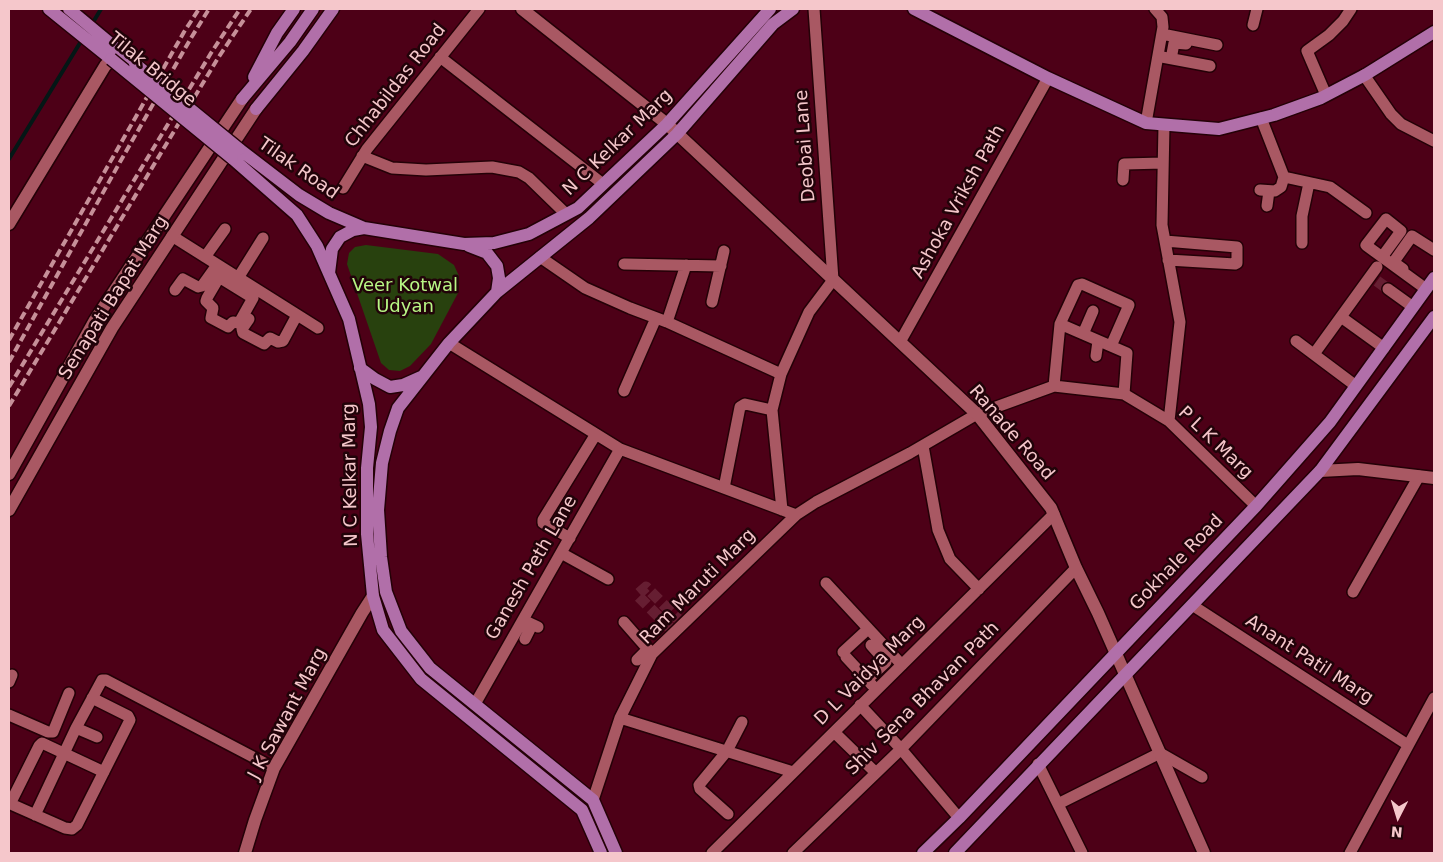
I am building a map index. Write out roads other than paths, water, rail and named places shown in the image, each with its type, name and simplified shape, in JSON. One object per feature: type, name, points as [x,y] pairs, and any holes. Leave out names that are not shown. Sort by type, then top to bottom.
[{"type":"main road","name":"Tilak Bridge","points":[[49,9],[114,55],[236,154]]},
{"type":"main road","name":"Tilak Bridge","points":[[69,9],[114,55]]},
{"type":"main road","points":[[242,99],[277,33],[294,9]]},
{"type":"main road","points":[[242,99],[290,42],[313,9]]},
{"type":"main road","points":[[256,109],[303,51],[332,9]]},
{"type":"main road","name":"N C Kelkar Marg","points":[[616,853],[593,800],[430,668],[401,631],[386,592],[381,557],[378,510],[382,463],[398,408],[449,343],[497,292],[589,218],[677,134],[773,24],[793,9]]},
{"type":"main road","points":[[914,9],[1048,78],[1146,123],[1219,129],[1274,115],[1326,95],[1364,75],[1434,32]]},
{"type":"main road","name":"N C Kelkar Marg","points":[[601,853],[582,810],[421,679],[383,630],[373,596],[367,534],[367,468],[371,427],[369,404],[349,319],[328,273],[332,249],[340,237],[353,230],[364,228],[464,244],[494,243],[529,234],[578,208],[667,124],[766,10]]},
{"type":"main road","points":[[256,109],[290,42]]},
{"type":"main road","name":"Tilak Road","points":[[236,154],[330,213],[364,228]]},
{"type":"main road","name":"Tilak Road","points":[[236,154],[297,215],[317,246],[328,273]]},
{"type":"main road","points":[[464,244],[487,253],[497,266],[499,278],[497,292]]},
{"type":"main road","name":"Gokhale Road","points":[[923,853],[959,818],[1256,506],[1330,422],[1429,285]]},
{"type":"main road","points":[[955,853],[1320,471],[1434,317]]},
{"type":"main road","points":[[360,368],[375,380],[390,387],[403,385],[423,376]]},
{"type":"street","name":"Chhabildas Road","points":[[342,188],[362,156],[479,9]]},
{"type":"street","name":"Ranade Road","points":[[522,9],[667,124],[977,414],[1051,508],[1204,853]]},
{"type":"street","name":"Deobai Lane","points":[[814,9],[833,280]]},
{"type":"street","points":[[1146,123],[1161,39],[1162,17],[1154,9]]},
{"type":"street","points":[[1254,25],[1258,9]]},
{"type":"street","points":[[1326,95],[1307,51],[1329,35],[1343,21],[1351,9]]},
{"type":"street","points":[[1161,39],[1217,46],[1175,42],[1172,50],[1161,39]]},
{"type":"street","points":[[9,224],[105,66],[114,55]]},
{"type":"street","points":[[440,57],[603,184]]},
{"type":"street","points":[[1158,57],[1210,66]]},
{"type":"street","points":[[1364,75],[1391,114],[1401,124],[1434,141]]},
{"type":"street","name":"Ashoka Vriksh Path","points":[[900,342],[1048,78]]},
{"type":"street","name":"Senapati Bapat Marg","points":[[9,474],[95,320],[242,99]]},
{"type":"street","name":"Senapati Bapat Marg","points":[[9,510],[112,328],[256,109]]},
{"type":"street","points":[[1261,118],[1284,177],[1281,187],[1276,191],[1264,191],[1268,206]]},
{"type":"street","points":[[1164,125],[1162,225],[1180,322],[1169,421]]},
{"type":"street","points":[[362,156],[392,168],[426,170],[492,167],[520,172],[529,178],[566,214]]},
{"type":"street","points":[[1123,180],[1124,164],[1163,163]]},
{"type":"street","points":[[1284,177],[1309,184],[1330,187],[1366,213]]},
{"type":"street","points":[[1302,243],[1302,216],[1309,184]]},
{"type":"street","points":[[205,257],[225,229]]},
{"type":"street","points":[[172,236],[205,257],[253,298],[239,323],[233,322],[228,327],[211,318],[213,308],[206,301],[220,270]]},
{"type":"street","points":[[1429,285],[1396,264],[1395,260],[1412,236],[1434,250]]},
{"type":"street","points":[[238,278],[263,238]]},
{"type":"street","points":[[1165,242],[1236,246],[1238,249],[1238,263],[1235,264],[1168,260]]},
{"type":"street","points":[[1183,242],[1184,260]]},
{"type":"street","points":[[712,302],[724,251]]},
{"type":"street","points":[[540,257],[585,288],[781,374]]},
{"type":"street","points":[[624,264],[721,266]]},
{"type":"street","points":[[624,391],[661,320],[686,265]]},
{"type":"street","points":[[220,270],[238,278],[318,328]]},
{"type":"street","points":[[175,290],[183,279],[198,287],[202,286],[220,270]]},
{"type":"street","points":[[1314,354],[1377,270],[1429,285]]},
{"type":"street","points":[[782,510],[772,410],[781,374],[809,312],[833,280]]},
{"type":"street","points":[[1054,386],[1060,324],[1080,284],[1128,303],[1129,308],[1111,346]]},
{"type":"street","points":[[1388,289],[1413,307]]},
{"type":"street","points":[[259,302],[242,331],[264,344],[270,338],[278,342],[283,341],[297,315]]},
{"type":"street","points":[[1083,334],[1093,311]]},
{"type":"street","points":[[1341,317],[1384,348]]},
{"type":"street","points":[[1060,324],[1128,355],[1124,394]]},
{"type":"street","points":[[1096,356],[1098,341]]},
{"type":"street","points":[[1296,341],[1356,386]]},
{"type":"street","points":[[449,343],[620,449],[796,515]]},
{"type":"street","name":"P L K Marg","points":[[923,446],[977,414],[1054,386],[1124,394],[1169,421],[1256,506]]},
{"type":"street","points":[[724,488],[740,407],[745,404],[772,410]]},
{"type":"street","points":[[570,538],[543,523],[543,520],[596,434]]},
{"type":"street","points":[[923,446],[938,530],[950,559],[979,589]]},
{"type":"street","name":"Ram Maruti Marg","points":[[593,800],[620,718],[650,652],[796,515],[816,502],[923,446]]},
{"type":"street","name":"Ganesh Peth Lane","points":[[475,704],[527,631],[561,552],[620,449]]},
{"type":"street","points":[[1320,471],[1358,469],[1434,478]]},
{"type":"street","points":[[1353,592],[1419,476]]},
{"type":"street","name":"D L Vaidya Marg","points":[[712,853],[1054,514]]},
{"type":"street","points":[[561,552],[608,579]]},
{"type":"street","name":"Shiv Sena Bhavan Path","points":[[793,853],[901,749],[1076,568]]},
{"type":"street","points":[[826,583],[842,606],[868,629],[902,664]]},
{"type":"street","name":"J K Sawant Marg","points":[[245,853],[274,768],[373,596]]},
{"type":"street","name":"Anant Patil Marg","points":[[1192,605],[1408,745]]},
{"type":"street","points":[[624,622],[650,652],[638,660]]},
{"type":"street","points":[[868,629],[844,654],[879,687]]},
{"type":"street","points":[[870,677],[886,662],[871,645]]},
{"type":"street","points":[[35,815],[76,728],[102,680],[106,680],[274,768]]},
{"type":"street","points":[[9,715],[48,732],[53,732],[69,693]]},
{"type":"street","points":[[92,698],[128,716],[130,720],[104,772],[77,826],[72,829],[65,828],[13,805],[11,802],[42,743],[104,772]]},
{"type":"street","points":[[1350,853],[1434,698]]},
{"type":"street","points":[[860,705],[901,749],[959,818]]},
{"type":"street","points":[[620,718],[794,772]]},
{"type":"street","points":[[728,814],[698,787],[727,751],[742,722]]},
{"type":"street","points":[[76,728],[97,738]]},
{"type":"street","points":[[834,732],[876,773]]},
{"type":"street","points":[[1058,804],[1160,752],[1202,777]]},
{"type":"street","points":[[1038,764],[1082,853]]},
{"type":"waterway","points":[[92,24],[101,9]]},
{"type":"waterway","points":[[9,159],[83,38]]},
{"type":"tunnel","points":[[1377,281],[1388,289]]},
{"type":"tunnel","points":[[670,628],[637,595],[646,587],[678,619]]},
{"type":"railway","points":[[9,340],[184,32],[199,9]]},
{"type":"railway","points":[[9,362],[120,162],[209,9]]},
{"type":"railway","points":[[9,387],[211,53],[240,9]]},
{"type":"railway","points":[[9,406],[218,58],[251,9]]},
{"type":"park label","name":"Veer Kotwal Udyan","points":[[405,296]]}]
